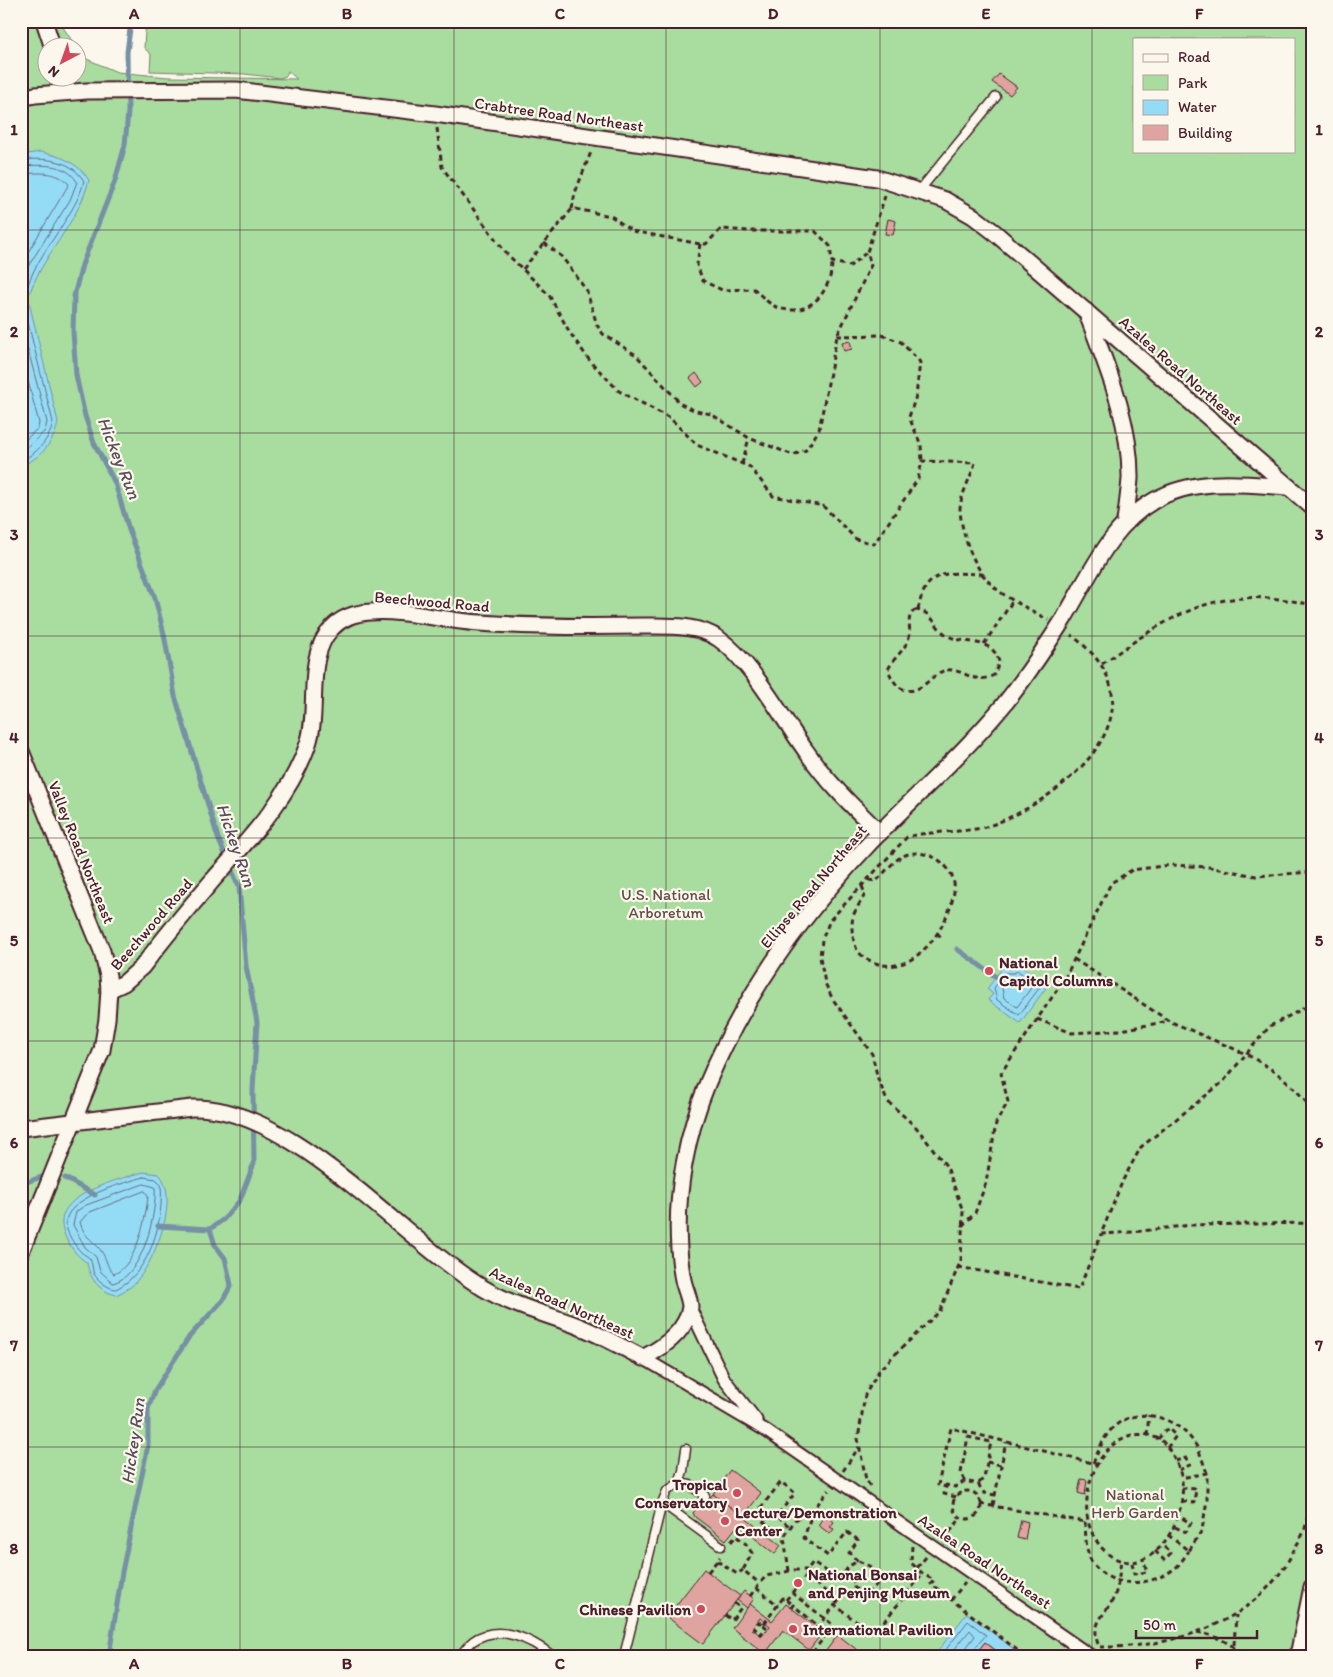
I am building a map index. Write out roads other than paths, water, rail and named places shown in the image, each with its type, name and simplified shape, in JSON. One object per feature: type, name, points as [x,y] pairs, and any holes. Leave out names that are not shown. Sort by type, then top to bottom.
[{"type":"street","points":[[44,21],[50,38]]},
{"type":"street","points":[[21,98],[53,88]]},
{"type":"street","name":"Crabtree Road Northeast","points":[[83,88],[111,92],[255,91],[764,160],[890,181],[962,209],[1027,260]]},
{"type":"street","name":"Azalea Road Northeast","points":[[1027,260],[1312,507]]},
{"type":"street","points":[[1086,311],[1114,389],[1127,439],[1130,478],[1126,521]]},
{"type":"street","name":"Ellipse Road Northeast","points":[[765,1430],[724,1379],[690,1308],[679,1255],[678,1209],[685,1159],[706,1086],[733,1029],[769,968],[812,910],[880,833],[961,754],[1007,701],[1039,657],[1110,540],[1126,521],[1156,499],[1188,487],[1228,483],[1289,487]]},
{"type":"street","name":"Beechwood Road","points":[[109,990],[117,988],[132,978],[209,884],[245,844],[283,794],[307,748],[314,718],[318,658],[324,639],[333,627],[345,618],[360,613],[378,611],[478,623],[579,627],[667,626],[706,632],[718,638],[739,657],[822,773],[843,798],[880,833]]},
{"type":"street","name":"Valley Road Northeast","points":[[21,751],[96,932],[107,971],[109,990],[102,1050],[21,1252]]},
{"type":"street","name":"Azalea Road Northeast","points":[[21,1128],[192,1108],[224,1111],[251,1119],[280,1134],[321,1162],[440,1259],[483,1288],[518,1306],[589,1331],[643,1358],[765,1430],[1091,1656]]},
{"type":"street","points":[[643,1358],[669,1341],[682,1326],[690,1308]]},
{"type":"street","points":[[1298,1656],[1312,1587]]},
{"type":"lane","points":[[919,191],[996,97]]},
{"type":"lane","points":[[624,1656],[662,1502],[667,1491],[679,1483],[686,1450]]},
{"type":"lane","points":[[679,1483],[690,1484],[705,1496]]},
{"type":"lane","points":[[662,1502],[726,1545]]},
{"type":"lane","points":[[460,1656],[474,1641],[497,1632],[519,1636],[535,1642],[553,1656]]},
{"type":"water","points":[[40,152],[74,164],[89,180],[77,211],[41,268],[28,298],[58,422],[54,436],[46,448],[34,459],[21,465],[21,155]]},
{"type":"water","points":[[1016,963],[1048,985],[1020,1023],[988,1000],[993,994],[987,989],[1005,964],[1012,969]]},
{"type":"water","points":[[143,1172],[159,1174],[165,1184],[167,1197],[163,1227],[152,1257],[145,1269],[134,1284],[116,1295],[105,1291],[96,1284],[90,1274],[87,1263],[70,1246],[64,1233],[62,1220],[66,1209],[76,1199],[89,1191]]},
{"type":"water","points":[[967,1613],[1023,1656],[1003,1656],[985,1642],[974,1656],[934,1656]]},
{"type":"waterway","name":"Hickey Run","points":[[109,1656],[122,1572],[148,1445],[148,1409],[155,1390],[189,1337],[223,1300],[231,1285],[225,1258],[215,1245],[210,1229],[224,1219],[240,1200],[254,1163],[253,1090],[257,1022],[246,966],[239,887],[218,838],[175,696],[164,634],[155,598],[129,530],[115,483],[94,443],[85,416],[76,375],[73,332],[74,296],[82,265],[115,181],[125,145],[128,112],[127,52],[131,21]]},
{"type":"waterway","points":[[957,949],[996,977]]},
{"type":"waterway","points":[[21,1184],[44,1176]]},
{"type":"waterway","points":[[65,1178],[95,1195]]},
{"type":"waterway","points":[[158,1226],[210,1229]]},
{"type":"place","name":"National Capitol Columns","points":[[989,971]]},
{"type":"place","name":"Tropical Conservatory","points":[[737,1493]]},
{"type":"place","name":"Lecture/Demonstration Center","points":[[725,1521]]},
{"type":"place","name":"National Bonsai and Penjing Museum","points":[[798,1583]]},
{"type":"place","name":"Chinese Pavilion","points":[[701,1609]]},
{"type":"place","name":"International Pavilion","points":[[793,1629]]},
{"type":"park label","name":"U.S. National Arboretum","points":[[666,903]]},
{"type":"park label","name":"National Herb Garden","points":[[1135,1503]]}]
